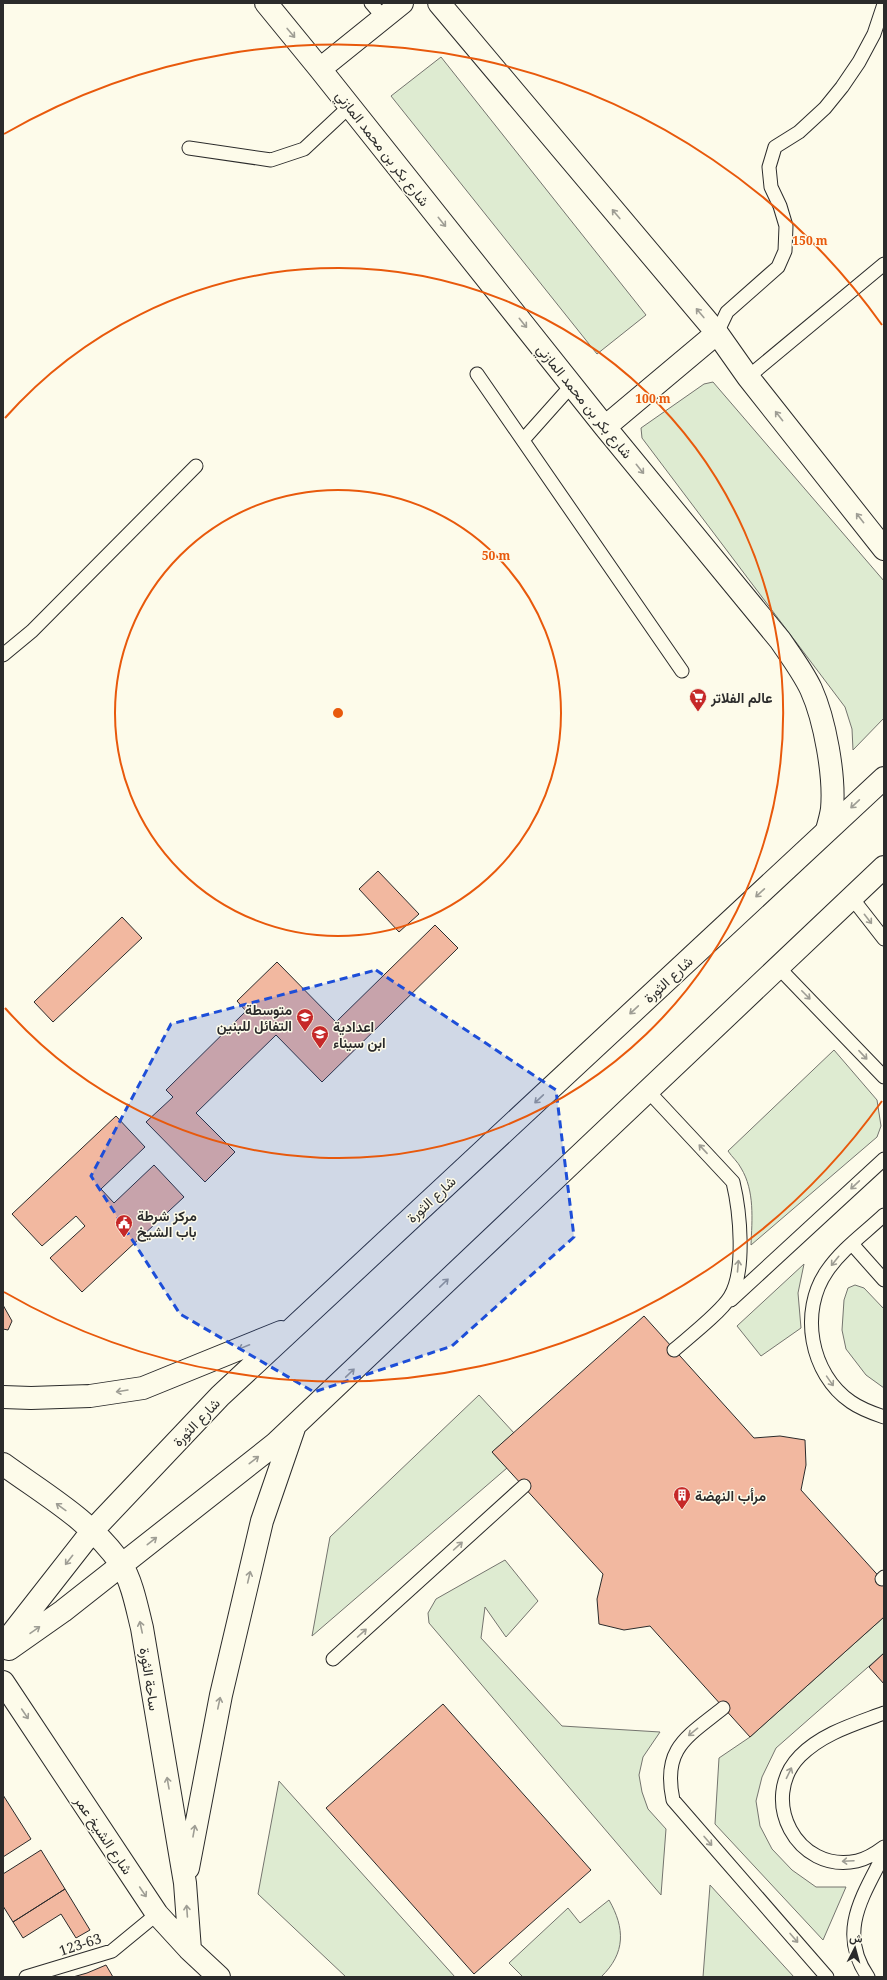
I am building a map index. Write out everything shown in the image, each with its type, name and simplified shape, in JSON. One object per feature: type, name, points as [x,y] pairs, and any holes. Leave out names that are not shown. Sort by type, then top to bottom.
[{"type":"main road","name":"شارع بكر بن محمد المازني","points":[[266,3],[572,385],[780,640],[808,684],[818,708],[827,747],[832,792],[832,810],[827,830]]},
{"type":"main road","points":[[320,69],[377,11],[402,3]]},
{"type":"main road","points":[[439,3],[717,333],[748,377],[884,549]]},
{"type":"main road","points":[[606,427],[717,333]]},
{"type":"main road","name":"شارع الثورة","points":[[3,1645],[93,1530],[220,1396],[884,778]]},
{"type":"main road","points":[[3,1653],[63,1611],[275,1444],[496,1233],[884,869]]},
{"type":"main road","points":[[3,1397],[31,1398],[90,1396],[143,1388],[293,1328]]},
{"type":"main road","points":[[185,1883],[221,1696],[262,1521],[295,1425]]},
{"type":"main road","name":"ساحة الثورة","points":[[3,1464],[93,1530],[121,1565],[134,1596],[142,1628],[185,1883],[190,1950]]},
{"type":"main road","name":"شارع الشيخ عمر","points":[[3,1682],[157,1914],[190,1950],[218,1977]]},
{"type":"lane","points":[[717,333],[727,312],[778,267],[785,251],[786,226],[780,206],[771,187],[769,167],[775,147],[799,132],[825,108],[842,87],[859,62],[874,34],[884,4]]},
{"type":"lane","points":[[189,148],[271,160],[304,149],[350,106]]},
{"type":"lane","points":[[748,377],[884,264]]},
{"type":"lane","points":[[477,374],[682,672]]},
{"type":"lane","points":[[523,440],[572,385]]},
{"type":"lane","points":[[3,655],[32,632],[196,466]]},
{"type":"lane","points":[[852,898],[884,939]]},
{"type":"lane","points":[[778,967],[884,1077]]},
{"type":"lane","points":[[648,1091],[733,1182],[737,1200],[741,1236],[737,1277],[734,1289],[725,1304],[675,1350],[884,1159]]},
{"type":"lane","points":[[884,1216],[838,1257],[821,1281],[813,1303],[812,1339],[816,1356],[823,1371],[835,1388],[850,1402],[884,1417]]},
{"type":"lane","points":[[852,1244],[884,1280]]},
{"type":"lane","points":[[333,1659],[524,1486]]},
{"type":"lane","points":[[723,1708],[681,1742],[674,1754],[669,1782],[672,1800],[827,1977]]},
{"type":"lane","points":[[884,1713],[839,1730],[801,1756],[792,1766],[786,1778],[782,1801],[786,1823],[792,1834],[808,1850],[820,1857],[833,1861],[857,1861],[873,1855],[884,1847]]},
{"type":"lane","points":[[868,1977],[856,1954],[853,1931],[861,1899],[884,1854]]},
{"type":"lane","name":"123-63","points":[[26,1977],[112,1951],[157,1914]]},
{"type":"highlighted area","points":[[376,970],[556,1090],[574,1237],[452,1346],[314,1392],[180,1314],[91,1176],[171,1024]]},
{"type":"green space","points":[[441,57],[646,315],[597,354],[391,96]]},
{"type":"green space","points":[[713,382],[884,581],[884,718],[853,750],[852,729],[845,707],[642,438],[641,428],[704,384]]},
{"type":"green space","points":[[834,1050],[877,1100],[881,1126],[877,1137],[751,1245],[752,1206],[749,1186],[740,1166],[728,1151]]},
{"type":"green space","points":[[804,1264],[798,1293],[801,1328],[761,1356],[737,1326]]},
{"type":"green space","points":[[855,1285],[864,1288],[884,1309],[884,1388],[866,1375],[846,1349],[842,1330],[844,1300],[848,1288]]},
{"type":"green space","points":[[479,1395],[514,1433],[492,1452],[507,1468],[312,1636],[330,1537]]},
{"type":"green space","points":[[505,1560],[538,1601],[506,1637],[485,1607],[481,1638],[562,1726],[660,1732],[643,1757],[639,1775],[642,1792],[648,1809],[666,1829],[661,1895],[429,1623],[428,1613],[436,1599]]},
{"type":"green space","points":[[884,1617],[884,1653],[776,1748],[762,1777],[756,1801],[760,1826],[772,1849],[792,1870],[816,1887],[846,1887],[823,1940],[715,1824],[719,1758],[750,1737]]},
{"type":"green space","points":[[279,1781],[455,1977],[346,1977],[258,1894]]},
{"type":"green space","points":[[710,1885],[794,1977],[703,1977]]},
{"type":"green space","points":[[609,1900],[618,1920],[620,1940],[619,1949],[615,1959],[601,1977],[523,1977],[509,1963],[568,1908],[580,1923]]},
{"type":"building","points":[[378,871],[419,914],[399,932],[359,889]]},
{"type":"building","points":[[122,917],[142,938],[53,1022],[34,1002]]},
{"type":"building","points":[[435,925],[458,948],[322,1082],[276,1035],[196,1113],[235,1152],[205,1182],[146,1122],[173,1097],[166,1090],[246,1011],[237,1001],[277,962],[336,1022]]},
{"type":"building","points":[[116,1116],[145,1147],[101,1189],[114,1203],[154,1165],[184,1197],[82,1292],[50,1258],[85,1226],[76,1216],[42,1246],[12,1214]]},
{"type":"building","points":[[3,1305],[12,1321],[8,1330],[3,1329]]},
{"type":"building","name":"مرأب النهضة","points":[[644,1316],[754,1438],[780,1436],[805,1440],[806,1465],[801,1490],[884,1582],[884,1617],[750,1737],[650,1626],[624,1630],[599,1624],[597,1599],[603,1574],[492,1452]]},
{"type":"building","points":[[884,1653],[884,1684],[869,1667]]},
{"type":"building","points":[[443,1704],[591,1870],[474,1974],[326,1808]]},
{"type":"building","points":[[3,1795],[31,1839],[3,1857]]},
{"type":"building","points":[[41,1850],[65,1889],[13,1922],[3,1906],[3,1874]]},
{"type":"building","points":[[65,1889],[90,1930],[76,1938],[61,1914],[23,1938],[13,1922]]},
{"type":"building","points":[[106,1965],[113,1977],[73,1977],[87,1973]]},
{"type":"place","name":"عالم الفلاتر","points":[[698,712]]},
{"type":"place","name":"متوسطة التفائل للبنين","points":[[305,1032]]},
{"type":"place","name":"اعدادية ابن سيناء","points":[[320,1049]]},
{"type":"place","name":"مركز شرطة باب الشيخ","points":[[124,1238]]},
{"type":"place","name":"مرأب النهضة","points":[[682,1510]]}]
